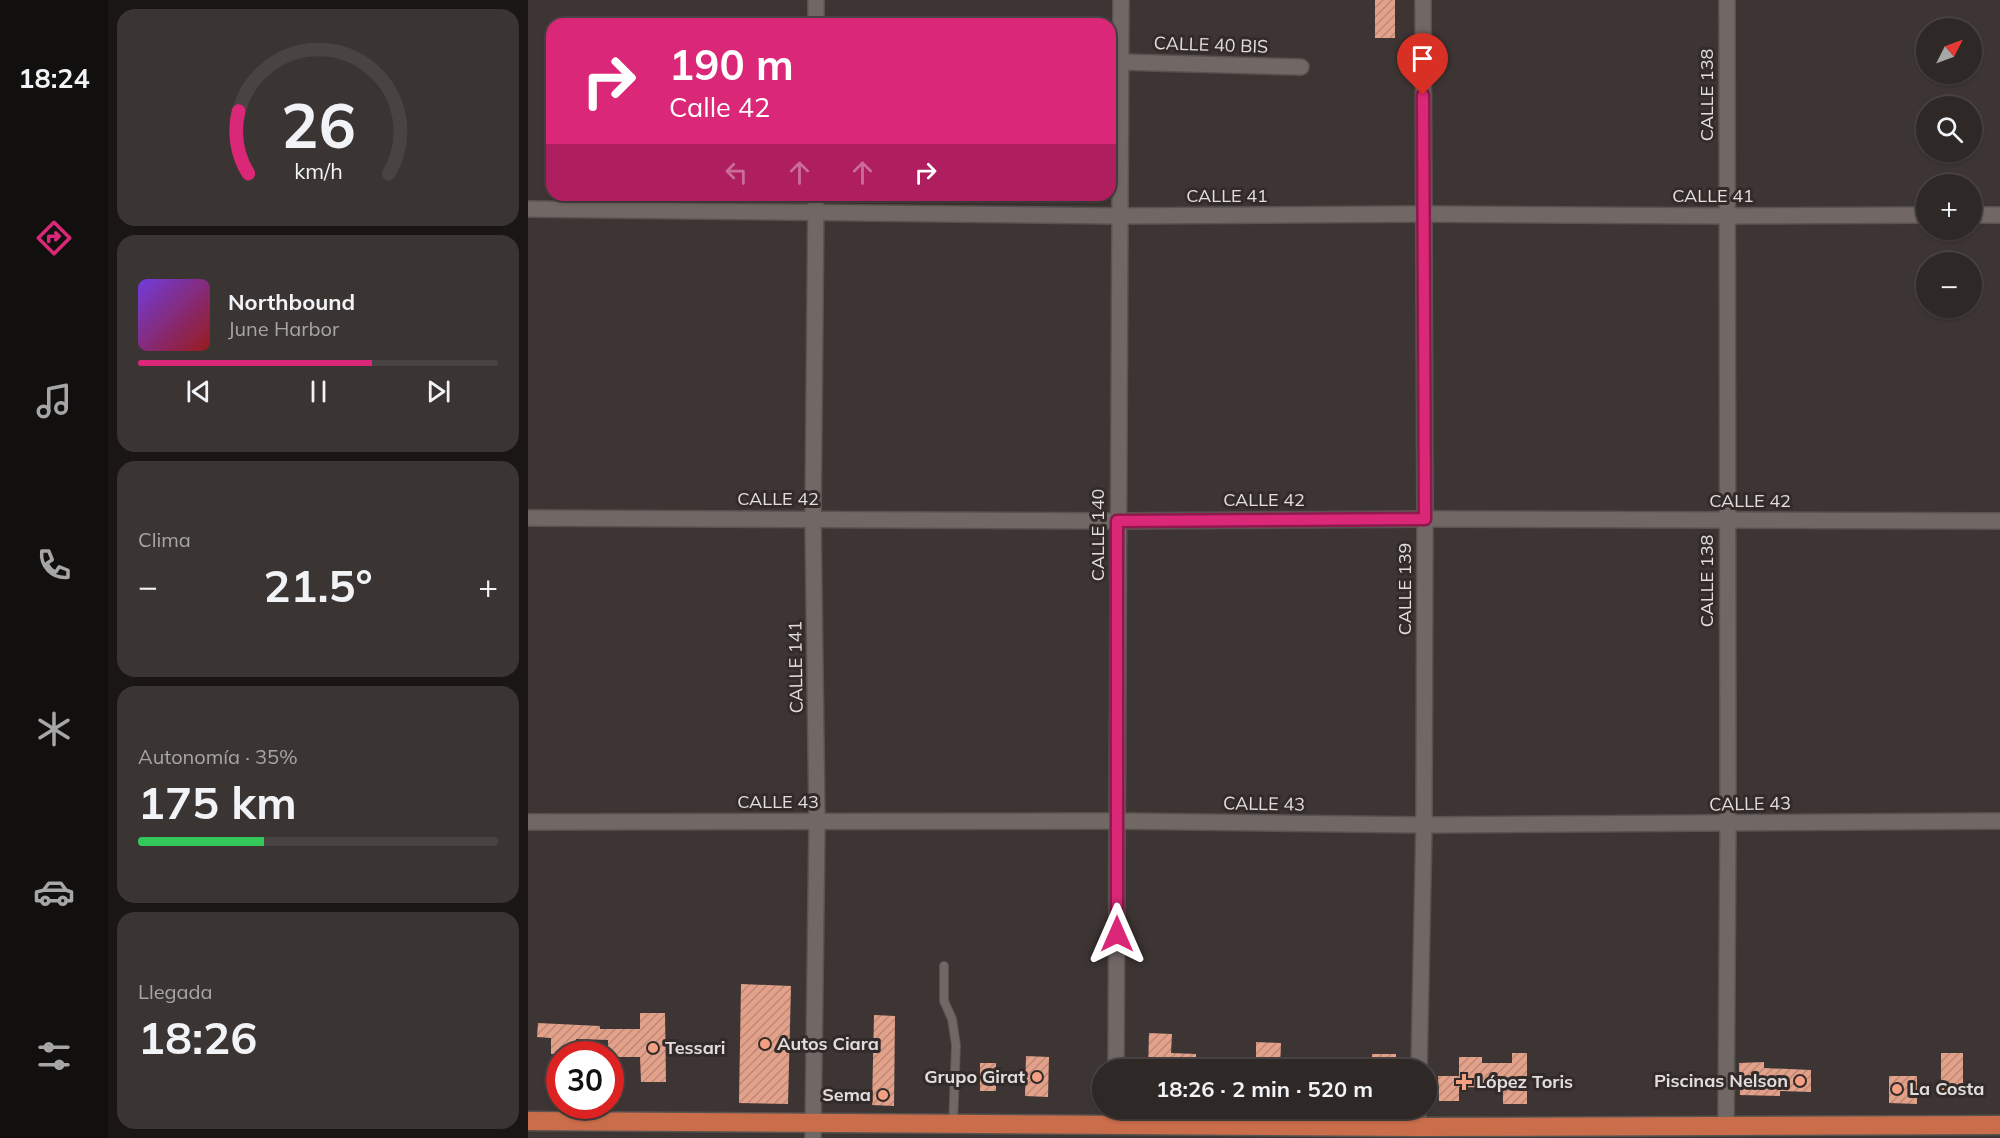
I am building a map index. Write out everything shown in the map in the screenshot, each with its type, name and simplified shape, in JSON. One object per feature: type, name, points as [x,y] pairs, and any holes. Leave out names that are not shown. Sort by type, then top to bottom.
[{"type":"highway","points":[[528,1121],[813,1131],[1092,1118]]},
{"type":"highway","points":[[1437,1118],[1726,1126],[2000,1125]]},
{"type":"street","points":[[816,0],[816,18]]},
{"type":"street","name":"CALLE 140","points":[[1116,1059],[1121,0]]},
{"type":"street","name":"CALLE 139","points":[[1419,1059],[1424,825],[1423,0]]},
{"type":"street","name":"CALLE 138","points":[[1726,1126],[1727,0]]},
{"type":"street","name":"CALLE 40 BIS","points":[[1120,62],[1301,68]]},
{"type":"street","name":"CALLE 141","points":[[813,1131],[817,822],[813,519],[816,201]]},
{"type":"street","name":"CALLE 41","points":[[528,209],[1119,216],[1916,215]]},
{"type":"street","points":[[1982,215],[2000,215]]},
{"type":"street","name":"CALLE 42","points":[[528,518],[2000,521]]},
{"type":"street","name":"CALLE 43","points":[[528,822],[1117,821],[1424,825],[2000,821]]},
{"type":"lane","points":[[944,966],[944,1001],[952,1019],[956,1045],[953,1125]]},
{"type":"building","points":[[1375,0],[1395,0],[1395,38],[1375,38]]},
{"type":"building","name":"Autos Ciara","points":[[741,984],[791,986],[788,1104],[739,1103]]},
{"type":"building","points":[[640,1013],[665,1013],[666,1082],[641,1082],[640,1057],[624,1057],[624,1041],[576,1039],[576,1041],[551,1041],[551,1038],[537,1037],[538,1023],[600,1026],[600,1029],[640,1029]]},
{"type":"building","points":[[874,1015],[895,1016],[894,1106],[872,1105]]},
{"type":"building","points":[[1149,1033],[1172,1034],[1171,1053],[1196,1054],[1196,1059],[1148,1059]]},
{"type":"building","points":[[1256,1042],[1281,1043],[1280,1059],[1256,1059]]},
{"type":"building","points":[[1512,1053],[1527,1053],[1527,1104],[1503,1104],[1503,1088],[1459,1087],[1459,1101],[1439,1101],[1438,1076],[1459,1076],[1459,1057],[1482,1057],[1482,1063],[1512,1063]]},
{"type":"building","points":[[1941,1053],[1963,1053],[1963,1093],[1941,1093]]},
{"type":"building","points":[[1372,1054],[1396,1054],[1396,1059],[1372,1059]]},
{"type":"building","name":"Grupo Girat","points":[[1026,1056],[1049,1057],[1048,1097],[1025,1096]]},
{"type":"building","points":[[1764,1062],[1764,1068],[1811,1070],[1811,1092],[1780,1091],[1780,1096],[1740,1095],[1739,1063]]},
{"type":"building","points":[[980,1063],[996,1063],[996,1091],[980,1091]]},
{"type":"building","points":[[1889,1076],[1917,1076],[1917,1104],[1889,1103]]},
{"type":"place","name":"Autos Ciara","points":[[765,1044]]},
{"type":"place","name":"Tessari","points":[[653,1048]]},
{"type":"place","name":"Grupo Girat","points":[[1037,1077]]},
{"type":"place","name":"Piscinas Nelson","points":[[1800,1081]]},
{"type":"place","name":"López Toris","points":[[1464,1082]]},
{"type":"place","name":"La Costa","points":[[1897,1089]]},
{"type":"place","name":"Sema","points":[[883,1095]]},
{"type":"route","points":[[1117,934],[1117,521],[1425,519],[1423,95]]}]
